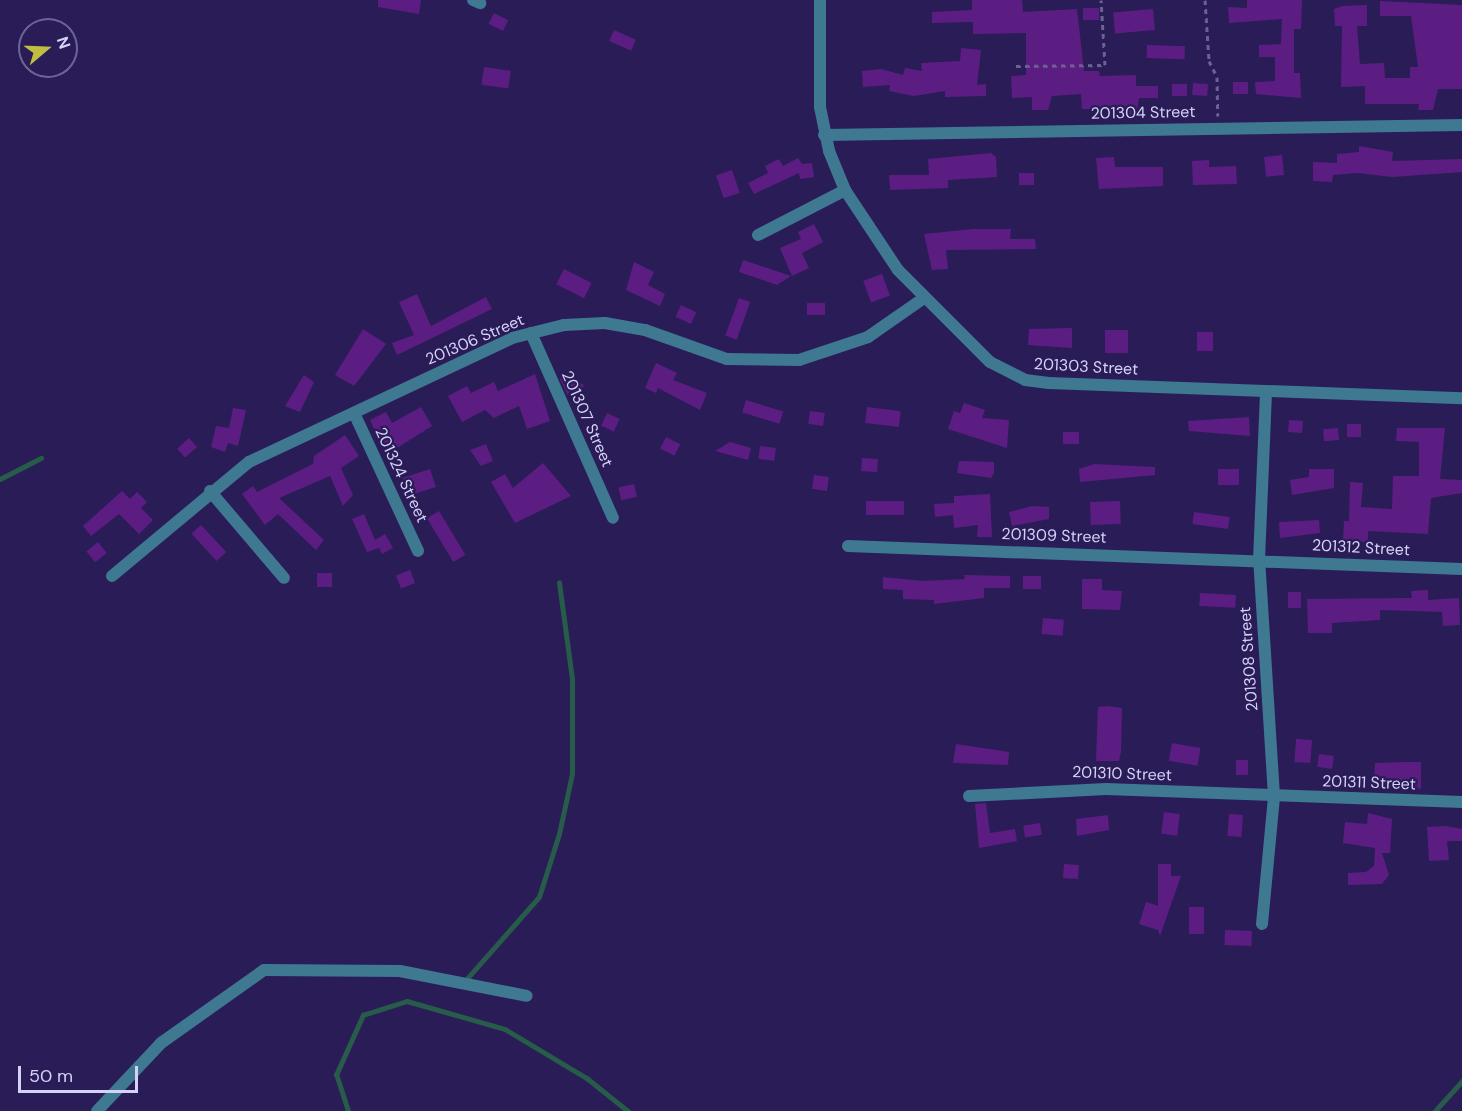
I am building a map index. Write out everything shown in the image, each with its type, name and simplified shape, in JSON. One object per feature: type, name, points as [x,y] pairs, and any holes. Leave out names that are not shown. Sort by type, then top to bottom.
[{"type":"street","name":"201303 Street","points":[[820,0],[824,135],[845,190],[898,270],[970,346],[1025,380],[1266,392],[1462,398]]},
{"type":"street","name":"201304 Street","points":[[824,135],[1462,125]]},
{"type":"street","points":[[758,236],[845,190]]},
{"type":"street","name":"201306 Street","points":[[112,576],[210,492],[249,462],[531,333],[564,325],[616,325],[645,330],[727,359],[771,363],[848,346],[924,298]]},
{"type":"street","name":"201307 Street","points":[[531,333],[613,518]]},
{"type":"street","name":"201308 Street","points":[[1262,924],[1274,796],[1259,560],[1266,392]]},
{"type":"street","name":"201324 Street","points":[[354,413],[418,551]]},
{"type":"street","points":[[210,492],[284,578]]},
{"type":"street","name":"201309 Street","points":[[848,546],[1259,560]]},
{"type":"street","name":"201312 Street","points":[[1259,560],[1462,569]]},
{"type":"street","name":"201310 Street","points":[[969,796],[1106,789],[1274,796]]},
{"type":"street","name":"201311 Street","points":[[1274,796],[1462,802]]},
{"type":"street","points":[[97,1111],[161,1043],[264,970],[400,971],[527,996]]},
{"type":"path","points":[[1016,66],[1106,65],[1101,0]]},
{"type":"path","points":[[1205,0],[1209,61],[1217,77],[1218,129]]},
{"type":"building","points":[[378,0],[421,0],[419,14],[378,7]]},
{"type":"building","points":[[972,0],[1022,0],[1023,12],[1077,9],[1084,71],[1099,71],[1100,76],[1136,75],[1136,86],[1158,86],[1158,98],[1139,98],[1136,117],[1122,117],[1122,109],[1082,109],[1081,94],[1052,96],[1048,110],[1032,110],[1032,97],[1012,98],[1011,76],[1026,75],[1026,33],[973,34],[973,22],[932,23],[932,12],[972,10]]},
{"type":"building","points":[[1247,0],[1302,0],[1301,29],[1294,29],[1294,73],[1300,73],[1301,98],[1256,94],[1255,82],[1275,81],[1275,57],[1259,57],[1259,45],[1281,44],[1282,19],[1229,23],[1228,7],[1247,8]]},
{"type":"building","points":[[1380,1],[1462,5],[1462,89],[1438,89],[1433,110],[1418,110],[1419,104],[1365,104],[1365,86],[1341,87],[1342,26],[1335,26],[1334,9],[1342,6],[1367,5],[1367,26],[1357,26],[1360,64],[1384,63],[1385,78],[1410,78],[1410,67],[1418,67],[1411,16],[1380,16]]},
{"type":"building","points":[[1083,8],[1099,8],[1099,20],[1083,20]]},
{"type":"building","points":[[1153,9],[1155,30],[1115,33],[1113,12]]},
{"type":"building","points":[[494,13],[508,20],[503,31],[489,24]]},
{"type":"building","points":[[614,30],[636,40],[631,51],[609,41]]},
{"type":"building","points":[[1147,45],[1185,46],[1185,59],[1147,58]]},
{"type":"building","points":[[961,48],[981,50],[977,85],[986,84],[986,96],[945,97],[945,91],[914,96],[889,91],[890,85],[863,87],[862,71],[881,69],[903,75],[905,68],[922,71],[921,63],[960,61]]},
{"type":"building","points":[[484,67],[511,71],[508,89],[481,85]]},
{"type":"building","points":[[1233,82],[1248,82],[1248,94],[1233,94]]},
{"type":"building","points":[[1193,83],[1208,84],[1207,96],[1192,95]]},
{"type":"building","points":[[1172,84],[1187,84],[1187,96],[1172,96]]},
{"type":"building","points":[[1359,146],[1393,152],[1392,161],[1462,159],[1462,172],[1392,177],[1358,173],[1333,175],[1332,182],[1313,181],[1313,162],[1337,163],[1337,154],[1359,152]]},
{"type":"building","points":[[991,153],[996,157],[997,177],[948,180],[948,188],[890,190],[889,175],[929,175],[928,159]]},
{"type":"building","points":[[1282,155],[1284,175],[1266,177],[1264,157]]},
{"type":"building","points":[[1114,157],[1115,167],[1163,167],[1163,186],[1099,189],[1096,158]]},
{"type":"building","points":[[798,158],[802,164],[812,163],[814,177],[800,179],[799,173],[754,194],[748,183],[768,173],[765,166],[779,159],[783,166]]},
{"type":"building","points":[[1209,160],[1209,167],[1236,166],[1237,184],[1193,185],[1192,161]]},
{"type":"building","points":[[732,170],[740,193],[724,198],[716,176]]},
{"type":"building","points":[[1019,173],[1034,173],[1034,185],[1019,185]]},
{"type":"building","points":[[814,224],[823,242],[802,253],[809,268],[792,276],[780,248],[801,239],[798,232]]},
{"type":"building","points":[[973,229],[1011,229],[1010,239],[1035,239],[1036,249],[946,250],[948,269],[932,270],[924,234]]},
{"type":"building","points":[[743,260],[791,276],[777,285],[739,272]]},
{"type":"building","points":[[634,262],[654,272],[648,285],[665,294],[660,306],[626,290]]},
{"type":"building","points":[[564,269],[592,283],[584,298],[556,284]]},
{"type":"building","points":[[882,274],[890,296],[871,302],[863,281]]},
{"type":"building","points":[[417,294],[431,326],[486,297],[492,309],[397,355],[392,343],[414,335],[399,302]]},
{"type":"building","points":[[739,298],[750,302],[737,340],[725,336]]},
{"type":"building","points":[[807,303],[825,303],[825,315],[807,315]]},
{"type":"building","points":[[681,305],[696,312],[691,324],[676,317]]},
{"type":"building","points":[[1072,328],[1072,348],[1028,345],[1029,329]]},
{"type":"building","points":[[363,329],[386,344],[354,386],[335,375]]},
{"type":"building","points":[[1105,330],[1128,330],[1128,353],[1105,353]]},
{"type":"building","points":[[1197,332],[1213,332],[1213,351],[1197,351]]},
{"type":"building","points":[[656,363],[677,373],[673,380],[707,393],[700,410],[658,388],[656,393],[645,388]]},
{"type":"building","points":[[535,374],[550,421],[527,429],[519,406],[494,418],[485,410],[462,422],[448,396],[467,386],[471,393],[494,382],[498,391]]},
{"type":"building","points":[[564,374],[584,385],[576,399],[567,394],[560,379]]},
{"type":"building","points":[[304,375],[314,382],[300,412],[285,406]]},
{"type":"building","points":[[746,400],[783,411],[779,424],[742,412]]},
{"type":"building","points":[[964,403],[985,410],[982,418],[1009,420],[1007,448],[948,429],[954,411],[960,413]]},
{"type":"building","points":[[421,407],[432,426],[386,455],[370,420],[386,412],[392,423]]},
{"type":"building","points":[[867,407],[901,411],[899,427],[865,423]]},
{"type":"building","points":[[233,408],[246,410],[238,446],[228,443],[225,452],[211,447],[216,426],[229,428]]},
{"type":"building","points":[[810,411],[825,413],[823,426],[808,424]]},
{"type":"building","points":[[607,413],[620,419],[614,432],[601,426]]},
{"type":"building","points":[[1249,417],[1250,436],[1189,431],[1188,421]]},
{"type":"building","points":[[1289,420],[1303,421],[1302,433],[1288,432]]},
{"type":"building","points":[[1347,424],[1361,424],[1361,437],[1347,437]]},
{"type":"building","points":[[1338,428],[1339,440],[1324,441],[1323,429]]},
{"type":"building","points":[[1397,428],[1445,428],[1440,479],[1462,480],[1462,493],[1431,498],[1428,534],[1368,531],[1368,542],[1343,541],[1344,521],[1349,521],[1350,482],[1363,483],[1361,507],[1392,509],[1393,476],[1419,476],[1419,442],[1396,441]]},
{"type":"building","points":[[1063,432],[1079,432],[1079,444],[1063,444]]},
{"type":"building","points":[[345,435],[359,456],[341,468],[353,495],[343,506],[330,476],[279,498],[324,540],[316,550],[278,514],[265,525],[242,494],[253,486],[257,492],[313,464],[314,456]]},
{"type":"building","points":[[666,437],[680,444],[674,456],[660,449]]},
{"type":"building","points":[[189,438],[197,447],[185,458],[177,449]]},
{"type":"building","points":[[730,442],[751,448],[748,460],[715,451]]},
{"type":"building","points":[[486,444],[493,461],[481,466],[470,450]]},
{"type":"building","points":[[760,446],[776,448],[774,461],[758,459]]},
{"type":"building","points":[[862,458],[878,459],[877,472],[861,471]]},
{"type":"building","points":[[959,461],[994,462],[994,473],[991,478],[957,473]]},
{"type":"building","points":[[543,463],[571,496],[515,523],[491,482],[505,474],[513,488]]},
{"type":"building","points":[[1094,464],[1155,467],[1155,475],[1080,482],[1079,469]]},
{"type":"building","points":[[430,469],[436,487],[408,496],[402,478]]},
{"type":"building","points":[[1218,469],[1239,469],[1239,485],[1218,485]]},
{"type":"building","points":[[1309,469],[1334,469],[1334,488],[1292,495],[1290,480],[1309,477]]},
{"type":"building","points":[[814,475],[829,477],[827,491],[812,489]]},
{"type":"building","points":[[634,484],[637,497],[621,500],[618,488]]},
{"type":"building","points":[[122,491],[130,499],[137,492],[147,502],[141,508],[153,520],[139,534],[119,514],[91,536],[83,526]]},
{"type":"building","points":[[990,494],[992,537],[977,537],[978,525],[954,528],[953,515],[935,517],[934,504],[954,503],[954,496]]},
{"type":"building","points":[[866,501],[904,501],[904,515],[866,515]]},
{"type":"building","points":[[1120,501],[1121,524],[1091,525],[1090,502]]},
{"type":"building","points":[[1032,506],[1049,507],[1049,519],[1012,526],[1009,512]]},
{"type":"building","points":[[439,511],[465,555],[453,562],[427,518]]},
{"type":"building","points":[[1194,512],[1230,517],[1228,529],[1192,524]]},
{"type":"building","points":[[364,514],[375,540],[385,534],[393,548],[382,554],[379,548],[367,552],[352,519]]},
{"type":"building","points":[[1319,520],[1320,533],[1280,538],[1279,522]]},
{"type":"building","points":[[201,525],[226,552],[217,561],[191,534]]},
{"type":"building","points":[[98,542],[107,553],[95,562],[86,551]]},
{"type":"building","points":[[410,570],[415,583],[401,588],[396,575]]},
{"type":"building","points":[[317,573],[332,573],[332,587],[317,587]]},
{"type":"building","points":[[964,575],[1010,576],[1010,588],[984,588],[984,598],[934,604],[934,600],[903,599],[903,590],[883,589],[883,577],[923,581],[965,579]]},
{"type":"building","points":[[1023,576],[1041,576],[1041,589],[1023,589]]},
{"type":"building","points":[[1082,579],[1102,579],[1102,590],[1122,591],[1120,610],[1082,609]]},
{"type":"building","points":[[1428,590],[1428,600],[1459,598],[1460,625],[1443,626],[1442,612],[1380,610],[1380,620],[1332,623],[1332,633],[1308,633],[1307,599],[1412,598],[1411,591]]},
{"type":"building","points":[[1288,592],[1301,592],[1301,608],[1288,608]]},
{"type":"building","points":[[1200,593],[1236,595],[1235,608],[1199,606]]},
{"type":"building","points":[[1043,618],[1064,620],[1063,636],[1042,634]]},
{"type":"building","points":[[1098,707],[1122,708],[1119,761],[1096,761]]},
{"type":"building","points":[[1296,739],[1312,740],[1310,763],[1294,762]]},
{"type":"building","points":[[1172,743],[1201,748],[1197,766],[1169,761]]},
{"type":"building","points":[[956,744],[1009,752],[1008,765],[953,763]]},
{"type":"building","points":[[1319,754],[1334,756],[1332,769],[1317,767]]},
{"type":"building","points":[[1236,760],[1248,760],[1248,775],[1236,775]]},
{"type":"building","points":[[1421,762],[1421,789],[1374,782],[1375,763]]},
{"type":"building","points":[[986,803],[990,833],[1015,829],[1017,841],[979,848],[975,804]]},
{"type":"building","points":[[1164,812],[1180,814],[1177,836],[1161,834]]},
{"type":"building","points":[[1368,813],[1392,819],[1390,853],[1382,853],[1389,875],[1382,884],[1348,885],[1348,873],[1366,872],[1374,866],[1375,848],[1343,843],[1345,822],[1367,824]]},
{"type":"building","points":[[1229,814],[1243,815],[1241,837],[1227,836]]},
{"type":"building","points":[[1108,815],[1109,830],[1077,836],[1076,819]]},
{"type":"building","points":[[1040,823],[1042,835],[1025,838],[1023,826]]},
{"type":"building","points":[[1445,826],[1462,829],[1462,841],[1447,841],[1449,860],[1429,861],[1427,827]]},
{"type":"building","points":[[1064,864],[1079,865],[1078,879],[1063,878]]},
{"type":"building","points":[[1158,864],[1171,864],[1171,876],[1181,876],[1160,936],[1158,930],[1139,924],[1146,902],[1158,906]]},
{"type":"building","points":[[1189,907],[1204,907],[1204,934],[1189,934]]},
{"type":"building","points":[[1225,930],[1252,931],[1251,946],[1224,945]]},
{"type":"waterway","points":[[0,479],[41,458]]},
{"type":"waterway","points":[[464,982],[539,897],[559,834],[572,774],[572,679],[559,583]]},
{"type":"waterway","points":[[348,1111],[336,1075],[363,1015],[407,1001],[505,1029],[587,1078],[628,1111]]},
{"type":"waterway","points":[[1435,1111],[1462,1081]]}]
